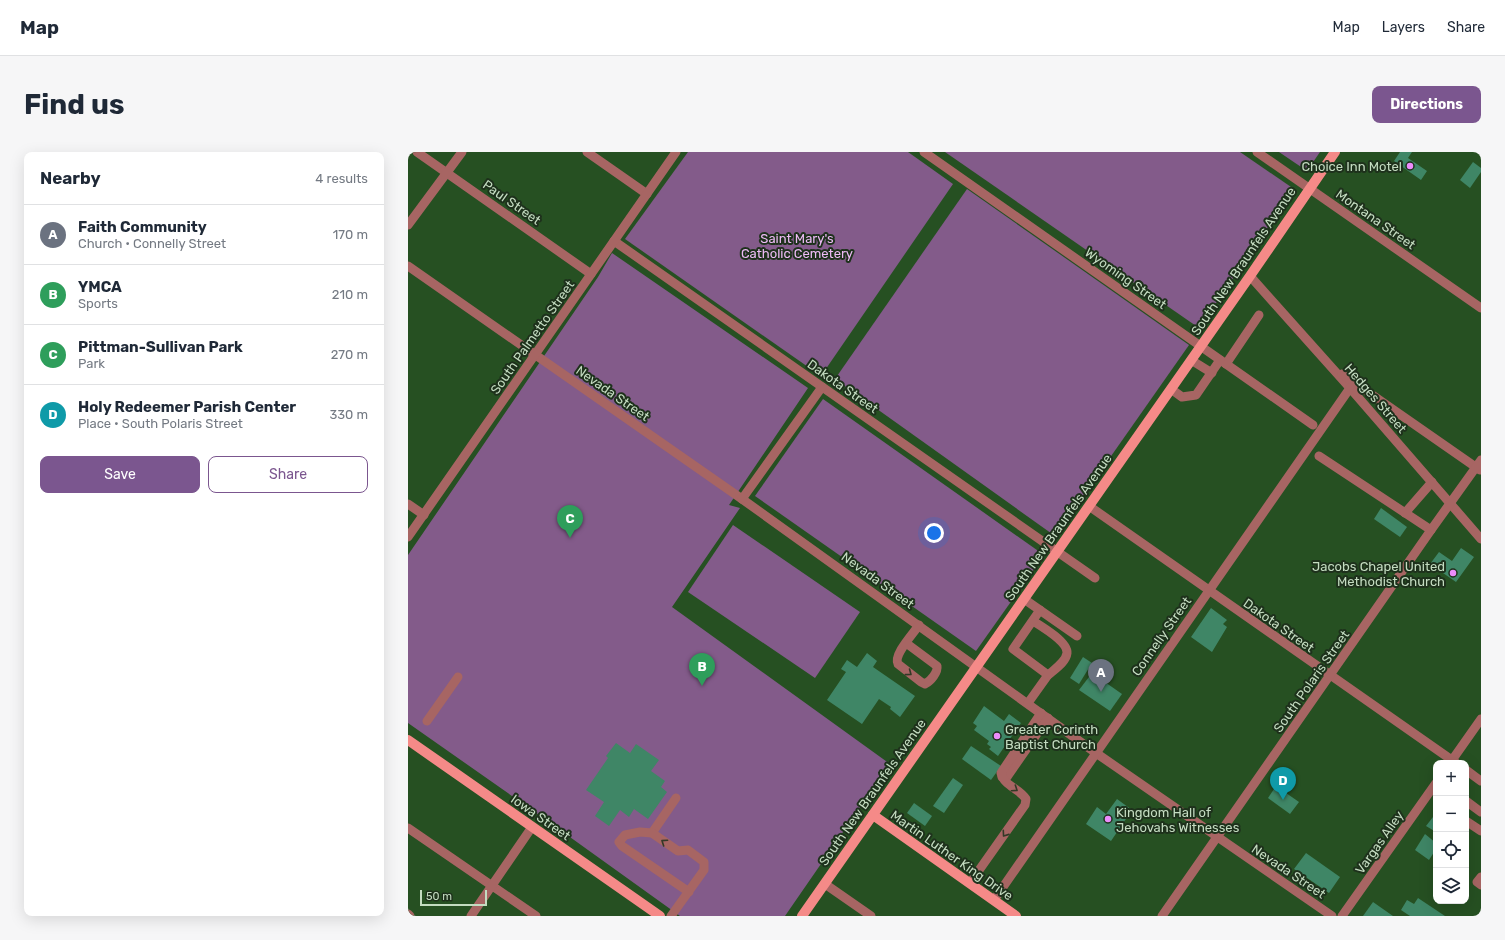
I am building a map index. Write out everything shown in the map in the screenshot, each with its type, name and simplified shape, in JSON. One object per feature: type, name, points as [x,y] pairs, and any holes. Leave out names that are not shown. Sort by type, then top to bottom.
[{"type":"main road","name":"South New Braunfels Avenue","points":[[802,916],[1250,276],[1335,152]]},
{"type":"main road","name":"Iowa Street","points":[[408,740],[660,916]]},
{"type":"main road","name":"Martin Luther King Drive","points":[[873,815],[1016,916]]},
{"type":"street","name":"Paul Street","points":[[417,152],[591,274]]},
{"type":"street","points":[[408,225],[462,152]]},
{"type":"street","points":[[587,152],[648,194]]},
{"type":"street","name":"South Palmetto Street","points":[[408,537],[676,152]]},
{"type":"street","name":"Wyoming Street","points":[[924,152],[1313,425]]},
{"type":"street","name":"Montana Street","points":[[1257,152],[1481,308]]},
{"type":"street","name":"Dakota Street","points":[[614,242],[1095,578]]},
{"type":"street","name":"Nevada Street","points":[[408,266],[742,499],[1096,752],[1332,916]]},
{"type":"street","name":"Hedges Street","points":[[1250,276],[1350,388],[1481,539]]},
{"type":"street","points":[[1171,389],[1182,397],[1196,395],[1259,315]]},
{"type":"street","points":[[1191,360],[1212,373]]},
{"type":"street","points":[[1328,364],[1479,466]]},
{"type":"street","points":[[742,499],[822,387]]},
{"type":"street","name":"Connelly Street","points":[[994,900],[1350,388]]},
{"type":"street","points":[[1319,456],[1431,530]]},
{"type":"street","name":"South Polaris Street","points":[[1162,916],[1431,530],[1479,466]]},
{"type":"street","points":[[1405,513],[1432,482]]},
{"type":"street","points":[[408,504],[424,514]]},
{"type":"street","name":"Dakota Street","points":[[1089,506],[1449,760]]},
{"type":"street","points":[[1024,599],[1076,636]]},
{"type":"street","points":[[1040,610],[1013,649],[1048,675]]},
{"type":"street","points":[[1028,703],[1048,675],[1060,664],[1067,652],[1065,646],[1060,641],[1032,621]]},
{"type":"street","points":[[906,643],[937,666],[937,670],[929,682],[925,684],[896,661],[897,656],[906,643],[919,625]]},
{"type":"street","points":[[427,721],[458,677]]},
{"type":"street","points":[[970,884],[1025,805],[1026,801],[1023,794],[1004,781],[1001,773],[1002,769],[1044,715]]},
{"type":"street","points":[[1453,760],[1481,719]]},
{"type":"street","points":[[1469,772],[1481,781]]},
{"type":"street","name":"Vargas Alley","points":[[1342,916],[1433,786]]},
{"type":"street","points":[[652,833],[676,798]]},
{"type":"street","points":[[1469,803],[1481,812]]},
{"type":"street","points":[[1469,822],[1481,831]]},
{"type":"street","points":[[471,916],[532,827]]},
{"type":"street","points":[[408,828],[536,916]]},
{"type":"street","points":[[671,916],[689,892],[704,870],[704,862],[688,850],[678,851],[652,833],[640,832],[624,835],[620,842],[622,846],[689,892]]},
{"type":"street","points":[[1481,877],[1477,882],[1481,885]]},
{"type":"street","points":[[825,884],[871,916]]},
{"type":"green space","name":"Saint Mary's Catholic Cemetery","points":[[688,152],[908,152],[953,184],[821,376],[625,239]]},
{"type":"green space","points":[[945,152],[1240,152],[1294,189],[1199,328]]},
{"type":"green space","points":[[1279,152],[1320,152],[1307,171]]},
{"type":"green space","points":[[967,189],[1189,345],[1055,536],[835,379]]},
{"type":"green space","points":[[612,253],[808,388],[729,505],[740,508],[672,607],[890,764],[785,916],[680,916],[408,723],[408,555],[598,277]]},
{"type":"green space","points":[[823,399],[1044,555],[976,651],[755,496]]},
{"type":"green space","points":[[733,525],[860,612],[815,678],[688,592]]},
{"type":"building","name":"Choice Inn Motel","points":[[1400,152],[1412,152],[1408,158],[1427,171],[1421,180],[1394,161]]},
{"type":"building","points":[[1473,162],[1481,168],[1481,172],[1470,188],[1460,180]]},
{"type":"building","points":[[1381,508],[1407,527],[1400,537],[1374,519]]},
{"type":"building","name":"Jacobs Chapel United Methodist Church","points":[[1461,548],[1474,557],[1456,582],[1430,564],[1439,552],[1452,561]]},
{"type":"building","points":[[1211,608],[1227,620],[1223,624],[1227,627],[1212,652],[1191,637]]},
{"type":"building","points":[[867,653],[877,661],[873,667],[915,696],[900,717],[890,709],[891,707],[879,699],[862,724],[827,700],[846,672],[841,669],[847,660],[857,667]]},
{"type":"building","points":[[1083,657],[1092,663],[1079,684],[1070,678]]},
{"type":"building","points":[[1092,673],[1122,694],[1110,711],[1079,690]]},
{"type":"building","name":"Greater Corinth Baptist Church","points":[[984,706],[1004,721],[1009,714],[1021,723],[998,756],[989,749],[991,747],[987,744],[989,741],[974,730],[977,726],[973,723]]},
{"type":"building","points":[[616,743],[630,753],[636,744],[659,760],[651,771],[665,781],[661,787],[667,792],[648,819],[634,809],[629,817],[620,810],[609,826],[595,816],[604,802],[586,790],[608,758],[606,756]]},
{"type":"building","points":[[971,746],[1001,766],[991,780],[962,759]]},
{"type":"building","points":[[953,778],[963,785],[944,813],[933,806]]},
{"type":"building","points":[[1276,786],[1299,802],[1290,814],[1268,798]]},
{"type":"building","name":"Kingdom Hall of Jehovahs Witnesses","points":[[1117,799],[1132,810],[1111,841],[1086,824],[1097,807],[1106,814]]},
{"type":"building","points":[[914,803],[932,816],[925,826],[907,813]]},
{"type":"building","points":[[1433,817],[1433,830],[1426,826]]},
{"type":"building","points":[[1425,834],[1433,841],[1433,854],[1429,860],[1415,850]]},
{"type":"building","points":[[1306,853],[1340,877],[1329,893],[1294,869]]},
{"type":"building","points":[[1418,898],[1445,916],[1410,916],[1401,910],[1407,900],[1414,904]]},
{"type":"building","points":[[1373,902],[1393,916],[1363,916]]},
{"type":"place","name":"Choice Inn Motel","points":[[1410,166]]},
{"type":"place","name":"Pittman-Sullivan Park","points":[[570,538]]},
{"type":"place","name":"Jacobs Chapel United Methodist Church","points":[[1453,573]]},
{"type":"place","name":"YMCA","points":[[702,686]]},
{"type":"place","name":"Faith Community","points":[[1101,692]]},
{"type":"place","name":"Greater Corinth Baptist Church","points":[[997,736]]},
{"type":"place","name":"Holy Redeemer Parish Center","points":[[1283,800]]},
{"type":"place","name":"Kingdom Hall of Jehovahs Witnesses","points":[[1108,819]]}]
